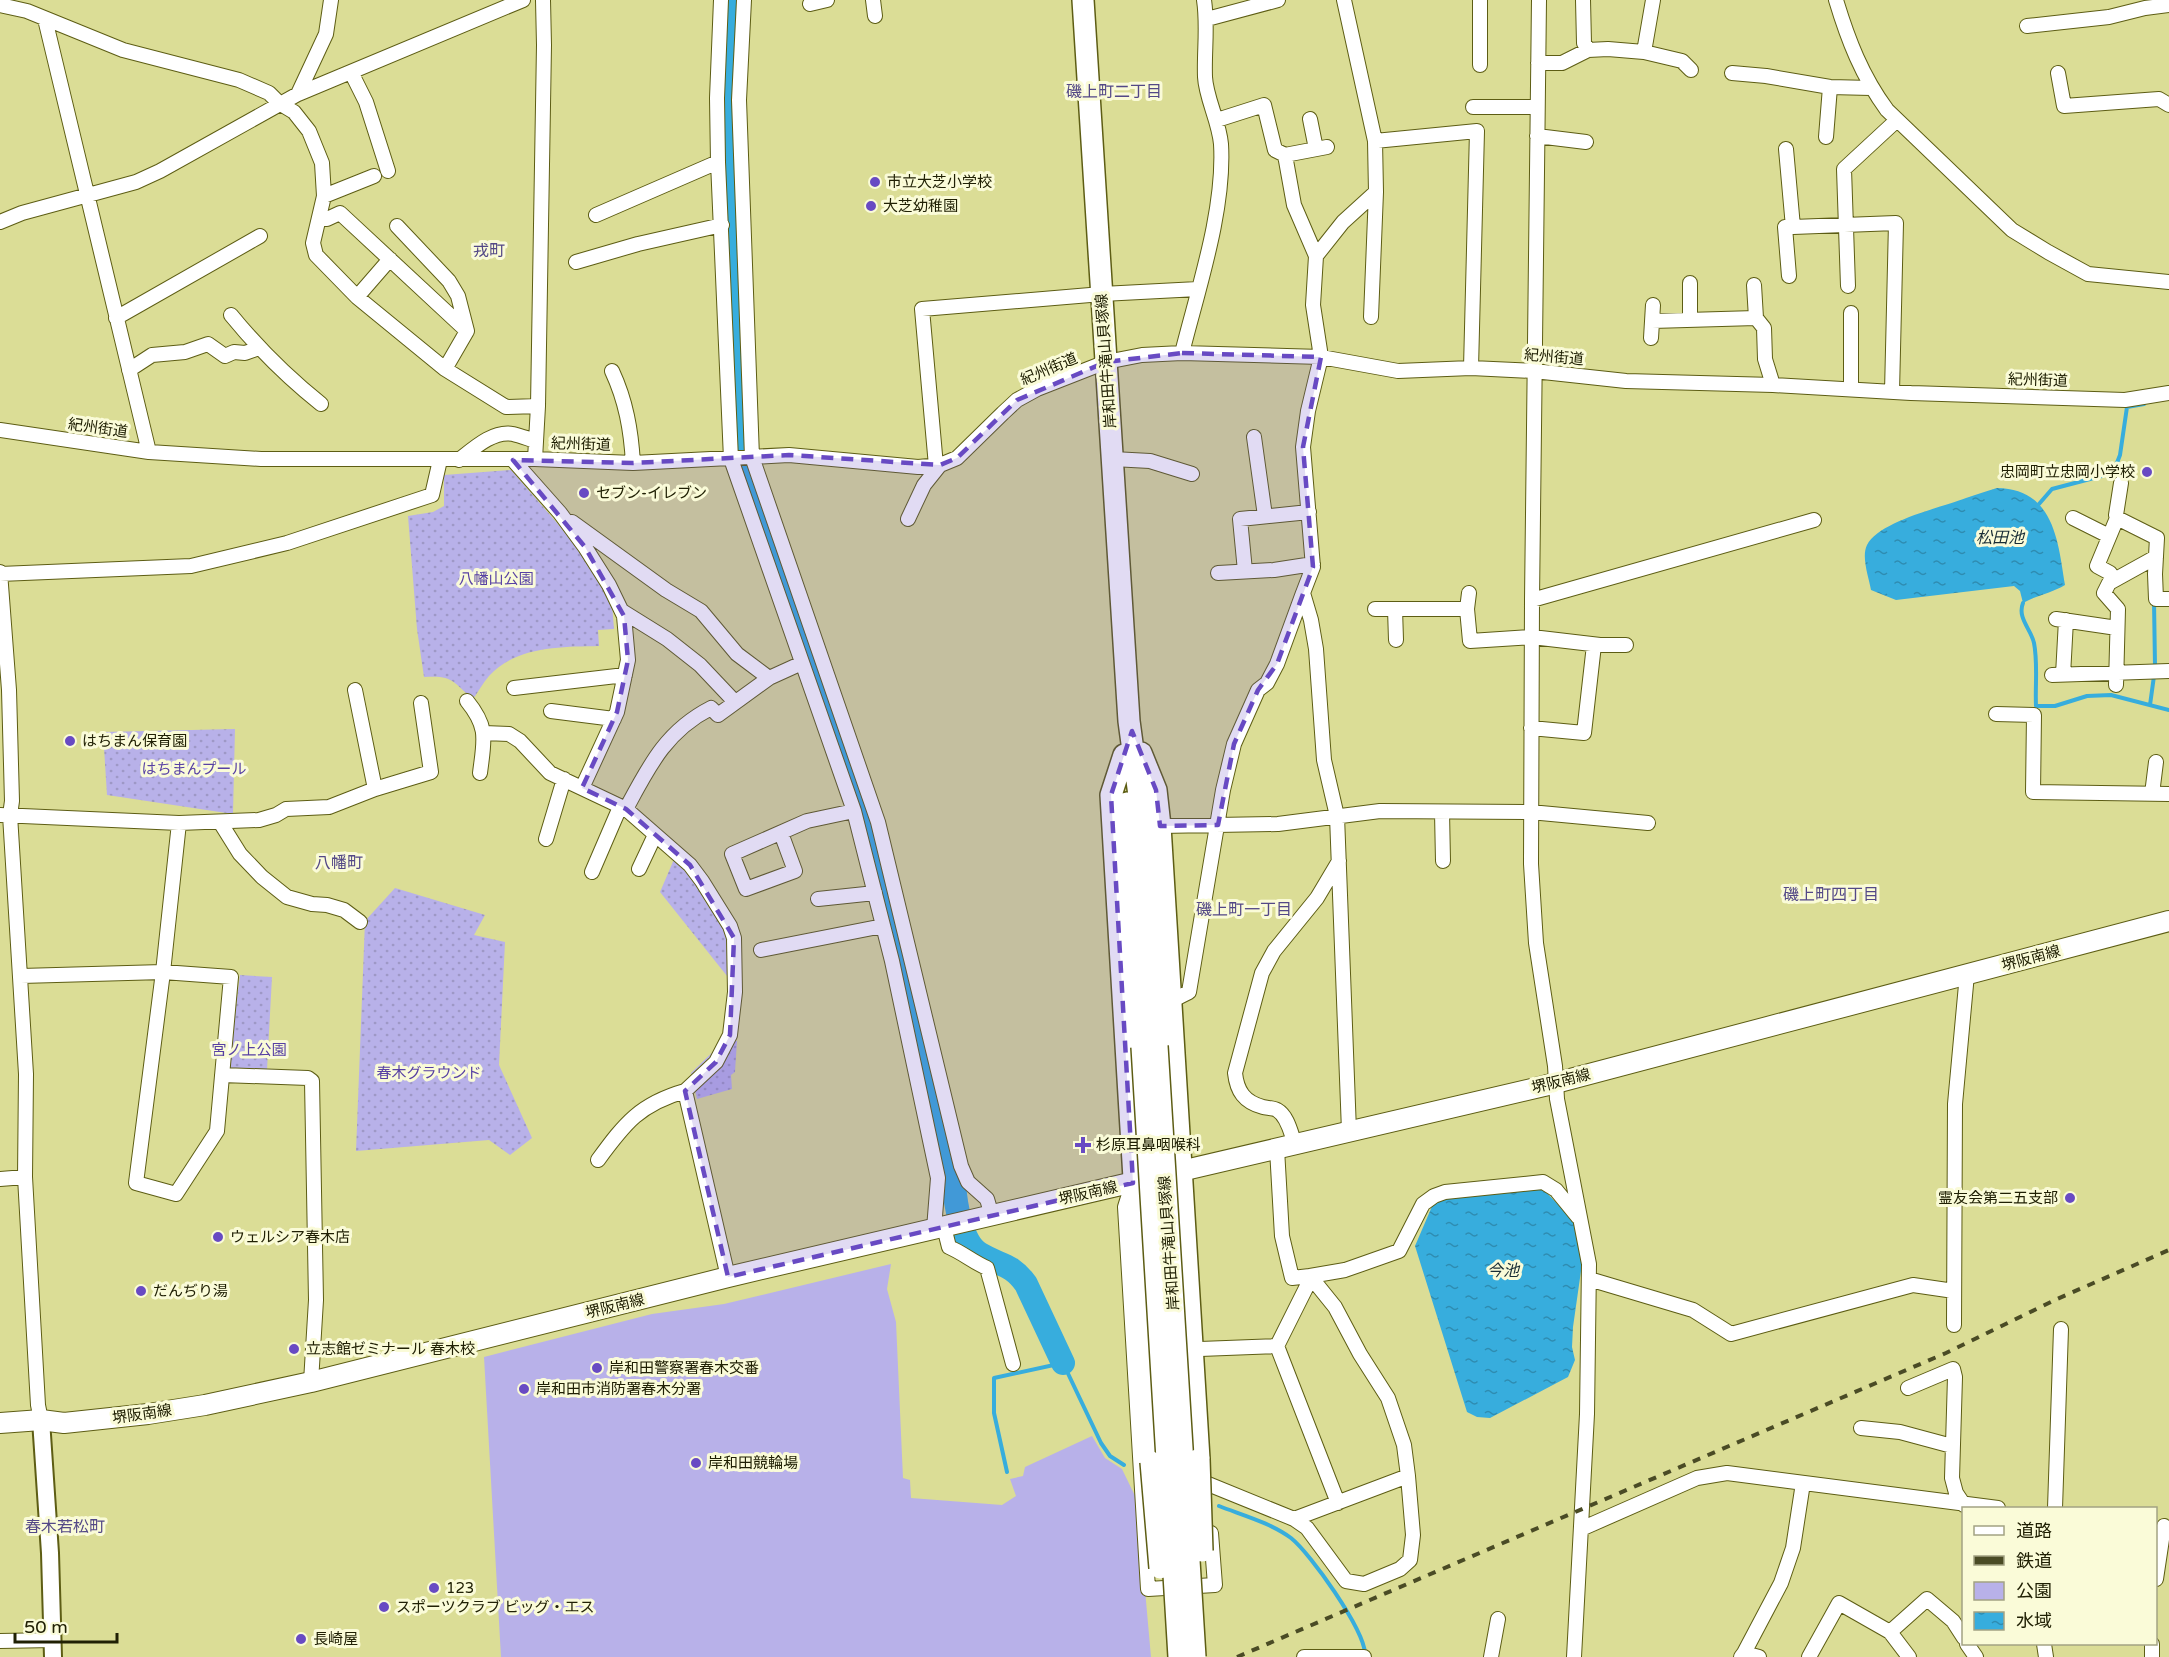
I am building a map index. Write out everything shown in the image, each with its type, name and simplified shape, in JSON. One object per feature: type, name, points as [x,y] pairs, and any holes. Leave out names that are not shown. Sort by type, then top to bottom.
[{"type":"main road","name":"岸和田牛滝山貝塚線","points":[[1083,0],[1129,722],[1145,840],[1150,1046],[1179,1657]]},
{"type":"main road","name":"岸和田牛滝山貝塚線","points":[[1129,722],[1124,755],[1150,1046],[1195,1657]]},
{"type":"main road","points":[[1129,722],[1155,790],[1161,826],[1199,1459],[1205,1620],[1201,1657]]},
{"type":"main road","points":[[1124,755],[1111,795],[1151,1462],[1163,1607],[1174,1657]]},
{"type":"main road","name":"堺阪南線","points":[[0,1423],[41,1420],[64,1423],[148,1414],[205,1405],[311,1382],[728,1277],[1557,1082],[2169,921]]},
{"type":"street","points":[[298,94],[326,34],[331,0]]},
{"type":"street","points":[[0,222],[22,213],[136,182],[298,94],[523,0]]},
{"type":"street","points":[[535,459],[538,406],[543,0]]},
{"type":"street","points":[[721,0],[717,98],[718,162],[742,458],[802,663],[854,811],[892,961],[938,1178],[942,1227],[949,1247],[962,1252],[975,1263],[987,1268],[1003,1301],[1015,1355]]},
{"type":"street","points":[[744,0],[739,100],[742,458],[878,822],[961,1166],[968,1182],[987,1199],[988,1217]]},
{"type":"street","points":[[810,4],[827,0]]},
{"type":"street","points":[[873,0],[875,16]]},
{"type":"street","points":[[1182,353],[1216,217],[1222,174],[1221,142],[1205,80],[1207,19],[1203,0]]},
{"type":"street","points":[[1207,19],[1278,0]]},
{"type":"street","points":[[1344,0],[1375,141],[1376,192],[1371,317]]},
{"type":"street","points":[[1480,0],[1480,65]]},
{"type":"street","points":[[1539,0],[1530,812],[1536,943],[1557,1082],[1557,1099],[1589,1264],[1587,1414],[1574,1657]]},
{"type":"street","points":[[1583,0],[1584,43],[1588,50]]},
{"type":"street","points":[[1644,52],[1653,0]]},
{"type":"street","points":[[1836,0],[1852,50],[1871,88],[1887,110],[2012,230],[2088,274],[2169,282]]},
{"type":"street","points":[[0,4],[27,11],[123,50],[239,80],[269,93],[279,103],[294,112],[309,130],[322,163],[324,196],[313,243],[316,255],[357,297],[445,369],[506,406],[538,406]]},
{"type":"street","points":[[2027,26],[2109,17],[2145,8],[2169,6]]},
{"type":"street","points":[[45,19],[149,452]]},
{"type":"street","points":[[1538,63],[1562,63],[1588,50],[1608,49],[1644,52],[1682,61],[1691,70]]},
{"type":"street","points":[[351,72],[366,102],[388,171]]},
{"type":"street","points":[[1732,73],[1766,76],[1830,87],[1871,88]]},
{"type":"street","points":[[2058,73],[2064,106],[2159,99],[2169,105]]},
{"type":"street","points":[[1826,137],[1830,87]]},
{"type":"street","points":[[1217,120],[1264,105],[1275,150],[1285,155],[1321,148],[1310,119]]},
{"type":"street","points":[[1473,107],[1537,107]]},
{"type":"street","points":[[1848,286],[1844,170],[1897,120]]},
{"type":"street","points":[[1375,141],[1477,131],[1471,368]]},
{"type":"street","points":[[1537,136],[1586,142]]},
{"type":"street","points":[[1786,149],[1793,227]]},
{"type":"street","points":[[1171,1001],[1189,992],[1234,744],[1258,690],[1267,683],[1277,664],[1313,567],[1303,447],[1308,411],[1321,357],[1313,305],[1316,256],[1294,205],[1285,155]]},
{"type":"street","points":[[596,215],[718,162]]},
{"type":"street","points":[[324,196],[374,176]]},
{"type":"street","points":[[1316,256],[1343,222],[1376,192]]},
{"type":"street","points":[[319,219],[327,219],[340,213],[467,331]]},
{"type":"street","points":[[1789,276],[1785,227],[1896,223],[1892,392]]},
{"type":"street","points":[[576,262],[638,244],[722,225]]},
{"type":"street","points":[[397,226],[449,282],[458,296],[467,331],[445,369]]},
{"type":"street","points":[[116,318],[260,236]]},
{"type":"street","points":[[357,297],[390,259]]},
{"type":"street","points":[[1690,283],[1690,320]]},
{"type":"street","points":[[1754,285],[1755,318],[1764,328],[1765,359],[1773,385]]},
{"type":"street","points":[[908,519],[924,485],[938,466],[922,309],[1102,294],[1198,289]]},
{"type":"street","points":[[1651,338],[1653,305]]},
{"type":"street","points":[[1851,313],[1851,389]]},
{"type":"street","points":[[231,315],[258,348],[321,404]]},
{"type":"street","points":[[1652,321],[1755,318]]},
{"type":"street","points":[[129,370],[152,355],[184,352],[208,344],[225,356],[258,348]]},
{"type":"street","name":"紀州街道","points":[[0,430],[149,452],[261,459],[535,459],[633,463],[789,455],[918,467],[938,466],[957,458],[1017,400],[1037,389],[1106,362],[1142,355],[1182,353],[1321,357],[1398,372],[1471,368],[1534,371],[1626,381],[2125,400],[2169,393]]},
{"type":"street","points":[[612,371],[626,407],[631,429],[633,463]]},
{"type":"street","points":[[459,460],[482,442],[500,434],[512,433],[536,441]]},
{"type":"street","points":[[1254,438],[1265,516]]},
{"type":"street","points":[[1113,459],[1150,461],[1192,474]]},
{"type":"street","points":[[53,1657],[50,1553],[38,1405],[25,1177],[26,1074],[21,976],[5,815],[12,801],[9,690],[0,573],[191,566],[287,543],[432,495],[440,460]]},
{"type":"street","points":[[513,460],[560,513],[609,585],[622,611],[628,660],[625,675],[614,719],[582,788]]},
{"type":"street","points":[[2115,580],[2110,573],[2097,566],[2117,519],[2121,483]]},
{"type":"street","points":[[1245,571],[1240,519],[1309,512]]},
{"type":"street","points":[[560,513],[666,590],[701,611],[737,654],[769,678]]},
{"type":"street","points":[[2073,518],[2109,536]]},
{"type":"street","points":[[2117,519],[2157,538],[2156,599],[2169,599]]},
{"type":"street","points":[[1532,600],[1814,520]]},
{"type":"street","points":[[2116,679],[2118,609],[2104,593],[2109,583],[2156,557]]},
{"type":"street","points":[[1218,573],[1313,564]]},
{"type":"street","points":[[1303,593],[1316,649],[1324,760],[1337,816],[1349,1131]]},
{"type":"street","points":[[1469,593],[1467,609],[1470,641],[1532,637],[1594,645],[1626,645]]},
{"type":"street","points":[[1375,609],[1467,609]]},
{"type":"street","points":[[1395,609],[1396,640]]},
{"type":"street","points":[[622,611],[667,639],[700,664],[735,702]]},
{"type":"street","points":[[2117,628],[2061,620],[2058,675],[2116,679],[2169,671]]},
{"type":"street","points":[[1531,728],[1584,733],[1594,645]]},
{"type":"street","points":[[592,872],[623,808],[651,762],[671,737],[689,720],[701,713],[711,708],[718,715],[769,678],[802,663]]},
{"type":"street","points":[[514,688],[625,675]]},
{"type":"street","points":[[355,690],[375,789]]},
{"type":"street","points":[[467,701],[478,714],[484,733],[480,772]]},
{"type":"street","points":[[5,815],[179,823],[220,822],[259,820],[285,808],[329,807],[375,789],[431,772],[421,703]]},
{"type":"street","points":[[551,711],[614,719]]},
{"type":"street","points":[[1996,714],[2034,715],[2033,792],[2169,794]]},
{"type":"street","points":[[484,733],[509,735],[520,741],[550,772],[623,808],[690,865],[730,926],[734,938],[735,992],[730,1035],[716,1062],[685,1091],[660,1098],[643,1110],[628,1123],[598,1160]]},
{"type":"street","points":[[2152,794],[2156,762]]},
{"type":"street","points":[[546,839],[564,779]]},
{"type":"street","points":[[781,833],[795,871],[746,889],[732,854],[807,821],[854,811]]},
{"type":"street","points":[[1161,826],[1278,824],[1380,811],[1530,812],[1648,823]]},
{"type":"street","points":[[1442,812],[1443,861]]},
{"type":"street","points":[[220,822],[240,854],[262,877],[287,897],[344,910],[360,922]]},
{"type":"street","points":[[21,976],[163,972],[231,977],[217,1131],[176,1194],[136,1184],[163,972],[179,823]]},
{"type":"street","points":[[639,868],[655,835]]},
{"type":"street","points":[[1339,861],[1317,898],[1274,951],[1262,973],[1235,1073],[1237,1087],[1245,1099],[1253,1104],[1278,1111],[1285,1118],[1282,1236],[1292,1278],[1345,1270],[1400,1251],[1423,1204],[1445,1192],[1543,1182],[1556,1190],[1579,1218]]},
{"type":"street","points":[[818,900],[875,893]]},
{"type":"street","points":[[761,950],[883,926]]},
{"type":"street","points":[[892,961],[910,957]]},
{"type":"street","points":[[1954,1325],[1955,1104],[1967,974]]},
{"type":"street","points":[[222,1075],[312,1080],[316,1300],[311,1382]]},
{"type":"street","points":[[685,1091],[728,1277]]},
{"type":"street","points":[[1133,1183],[1125,1207],[1148,1589],[1215,1585],[1192,1191],[1182,1171]]},
{"type":"street","points":[[0,1179],[25,1177]]},
{"type":"street","points":[[1208,1484],[1294,1519],[1307,1528],[1346,1581],[1364,1584],[1400,1569],[1410,1560],[1413,1535],[1404,1445],[1389,1398],[1360,1354],[1335,1307],[1310,1276]]},
{"type":"street","points":[[1310,1276],[1277,1346],[1338,1503]]},
{"type":"street","points":[[1589,1279],[1693,1310],[1731,1334],[1913,1285],[1954,1291]]},
{"type":"street","points":[[2055,1507],[2061,1329]]},
{"type":"street","points":[[1200,1349],[1277,1346]]},
{"type":"street","points":[[1908,1388],[1953,1369],[1955,1377],[1953,1485],[1964,1505]]},
{"type":"street","points":[[1861,1428],[1900,1432],[1952,1446]]},
{"type":"street","points":[[1581,1529],[1697,1478],[1727,1473],[1981,1507]]},
{"type":"street","points":[[1294,1519],[1408,1476]]},
{"type":"street","points":[[1759,1657],[1743,1655],[1781,1583],[1793,1548],[1803,1483]]},
{"type":"street","points":[[2157,1571],[2163,1525]]},
{"type":"street","points":[[1890,1632],[1927,1599],[1953,1621],[1962,1635]]},
{"type":"street","points":[[1809,1657],[1839,1603],[1890,1632],[1909,1657]]},
{"type":"street","points":[[1491,1657],[1498,1619]]},
{"type":"street","points":[[0,1641],[53,1640]]},
{"type":"street","points":[[1304,1657],[1364,1657]]},
{"type":"highlighted area","points":[[1182,353],[1321,357],[1303,447],[1313,567],[1277,664],[1258,690],[1234,744],[1218,825],[1160,826],[1156,790],[1132,731],[1111,795],[1133,1183],[728,1277],[685,1091],[716,1062],[730,1035],[734,938],[690,865],[626,809],[582,788],[617,712],[628,660],[624,616],[585,547],[513,460],[633,463],[789,455],[940,465],[957,458],[1017,400],[1106,362]]},
{"type":"green space","name":"八幡山公園","points":[[511,470],[564,531],[591,556],[612,604],[614,629],[598,630],[599,646],[540,650],[512,659],[489,676],[473,699],[447,678],[424,677],[417,629],[408,516],[433,512],[444,506],[444,475]]},
{"type":"green space","name":"はちまんプール","points":[[235,729],[233,814],[107,795],[103,732]]},
{"type":"green space","points":[[675,857],[687,867],[726,926],[731,981],[660,892]]},
{"type":"green space","name":"春木グラウンド","points":[[395,888],[485,915],[474,935],[505,942],[499,1065],[532,1138],[510,1155],[489,1140],[356,1151],[365,921]]},
{"type":"green space","name":"宮ノ上公園","points":[[240,975],[272,977],[267,1070],[228,1070]]},
{"type":"green space","points":[[725,1040],[737,1041],[735,1072],[731,1075],[732,1089],[697,1099],[691,1073]]},
{"type":"green space","name":"岸和田競輪場","points":[[891,1264],[887,1289],[896,1322],[903,1478],[910,1480],[911,1498],[1002,1505],[1016,1496],[1010,1479],[1023,1476],[1025,1467],[1092,1436],[1105,1458],[1122,1469],[1137,1500],[1151,1657],[501,1657],[484,1357],[652,1314],[724,1304]]},
{"type":"water","name":"松田池","points":[[1997,488],[2016,491],[2031,497],[2042,508],[2050,520],[2055,535],[2065,585],[2023,603],[2020,591],[2014,586],[1896,600],[1871,590],[1865,550],[1874,536],[1912,516]]},
{"type":"water","name":"今池","points":[[1544,1190],[1574,1221],[1582,1264],[1573,1327],[1572,1347],[1575,1360],[1568,1377],[1490,1418],[1477,1417],[1467,1412],[1415,1246],[1433,1204],[1442,1199]]},
{"type":"waterway","points":[[731,0],[730,134],[740,450],[743,470],[867,818],[954,1182],[960,1221],[973,1249],[1010,1268],[1021,1277],[1063,1363]]},
{"type":"waterway","points":[[2039,504],[2052,489],[2113,473],[2120,455],[2127,407],[2144,404]]},
{"type":"waterway","points":[[2154,601],[2155,666]]},
{"type":"waterway","points":[[2023,603],[2022,614],[2034,643],[2036,706],[2055,706],[2087,696],[2111,695],[2169,710]]},
{"type":"waterway","points":[[2150,705],[2154,676]]},
{"type":"waterway","points":[[1007,1472],[994,1413],[994,1378],[1063,1363],[1101,1443],[1110,1456],[1124,1465]]},
{"type":"waterway","points":[[1219,1506],[1275,1528],[1300,1547],[1335,1592],[1355,1627],[1365,1653]]},
{"type":"railway","points":[[1237,1657],[1946,1353],[2057,1299],[2169,1250]]},
{"type":"place","name":"市立大芝小学校","points":[[875,182]]},
{"type":"place","name":"大芝幼稚園","points":[[871,206]]},
{"type":"place","name":"忠岡町立忠岡小学校","points":[[2147,472]]},
{"type":"place","name":"セブン-イレブン","points":[[584,493]]},
{"type":"place","name":"はちまん保育園","points":[[70,741]]},
{"type":"place","name":"杉原耳鼻咽喉科","points":[[1083,1145]]},
{"type":"place","name":"霊友会第二五支部","points":[[2070,1198]]},
{"type":"place","name":"ウェルシア春木店","points":[[218,1237]]},
{"type":"place","name":"だんぢり湯","points":[[141,1291]]},
{"type":"place","name":"立志館ゼミナール 春木校","points":[[294,1349]]},
{"type":"place","name":"岸和田警察署春木交番","points":[[597,1368]]},
{"type":"place","name":"岸和田市消防署春木分署","points":[[524,1389]]},
{"type":"place","name":"岸和田競輪場","points":[[696,1463]]},
{"type":"place","name":"123","points":[[434,1588]]},
{"type":"place","name":"スポーツクラブ ビッグ・エス","points":[[384,1607]]},
{"type":"place","name":"長崎屋","points":[[301,1639]]},
{"type":"district","name":"磯上町二丁目","points":[[1114,92]]},
{"type":"district","name":"戎町","points":[[489,251]]},
{"type":"district","name":"八幡町","points":[[339,863]]},
{"type":"district","name":"磯上町四丁目","points":[[1831,895]]},
{"type":"district","name":"磯上町一丁目","points":[[1244,910]]},
{"type":"district","name":"春木若松町","points":[[65,1527]]}]
